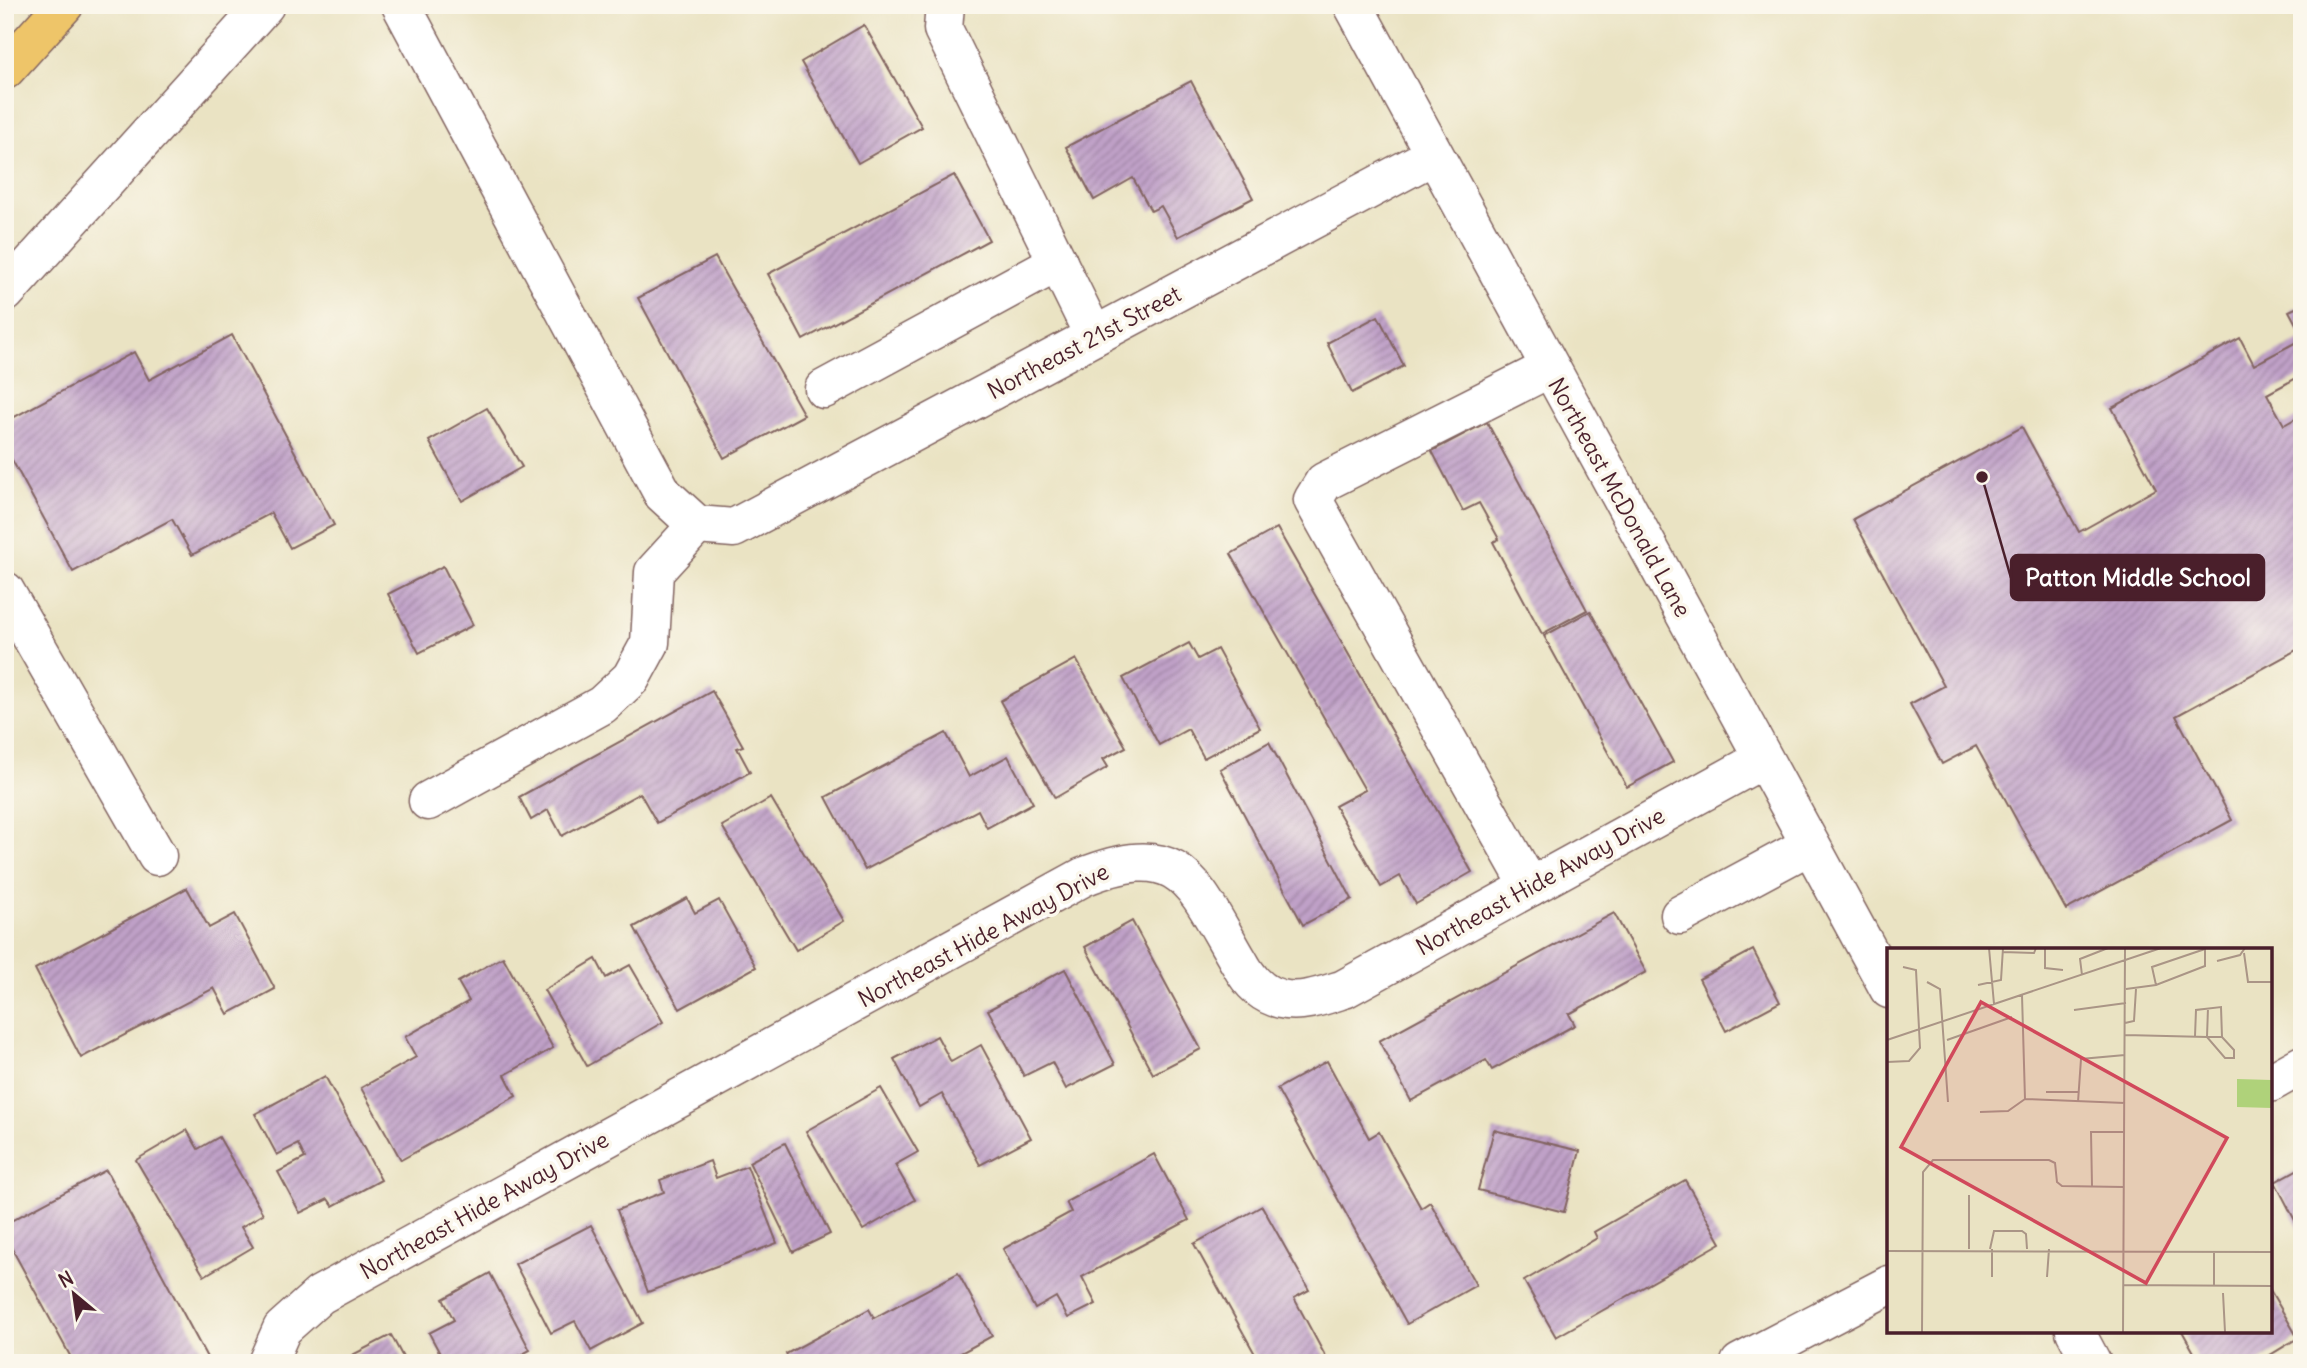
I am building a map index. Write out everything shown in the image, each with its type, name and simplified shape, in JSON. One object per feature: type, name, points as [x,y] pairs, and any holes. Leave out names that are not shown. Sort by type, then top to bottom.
[{"type":"highway","points":[[5,70],[64,5]]},
{"type":"street","points":[[5,293],[265,5]]},
{"type":"street","points":[[401,5],[663,494],[715,526]]},
{"type":"street","points":[[945,5],[943,29],[1094,336]]},
{"type":"street","name":"Northeast McDonald Lane","points":[[1353,5],[1887,985]]},
{"type":"street","name":"Northeast 21st Street","points":[[428,801],[602,705],[631,678],[650,643],[654,572],[715,526],[1094,336],[1434,155]]},
{"type":"street","points":[[824,389],[1058,262]]},
{"type":"street","points":[[1530,887],[1313,500],[1324,482],[1550,368]]},
{"type":"street","points":[[5,591],[157,856]]},
{"type":"street","name":"Northeast Hide Away Drive","points":[[267,1363],[282,1329],[320,1295],[1083,877],[1114,865],[1147,860],[1171,867],[1199,893],[1248,977],[1264,993],[1282,1000],[1316,998],[1344,989],[1763,759]]},
{"type":"street","points":[[1680,915],[1810,845]]},
{"type":"street","points":[[2272,1082],[2302,1065]]},
{"type":"street","points":[[1740,1363],[1887,1286]]},
{"type":"street","points":[[2076,1333],[2092,1363]]},
{"type":"building","points":[[864,25],[922,127],[858,163],[801,62]]},
{"type":"building","points":[[1191,81],[1253,198],[1178,237],[1161,206],[1151,211],[1133,178],[1094,200],[1066,147]]},
{"type":"building","points":[[954,175],[989,240],[803,340],[768,274]]},
{"type":"building","points":[[715,257],[804,415],[724,458],[638,298]]},
{"type":"building","points":[[2302,305],[2302,335],[2289,311]]},
{"type":"building","points":[[1378,316],[1404,366],[1352,393],[1327,343]]},
{"type":"building","points":[[232,335],[334,525],[290,548],[271,513],[192,555],[172,519],[73,572],[5,447],[5,422],[134,352],[149,380]]},
{"type":"building","points":[[2240,338],[2254,365],[2302,339],[2302,375],[2267,394],[2284,425],[2302,415],[2302,647],[2176,716],[2232,820],[2066,910],[1976,746],[1942,764],[1910,704],[1944,686],[1853,519],[2022,427],[2079,532],[2156,489],[2112,408]]},
{"type":"building","points":[[487,408],[522,467],[462,501],[429,441]]},
{"type":"building","points":[[1487,422],[1587,610],[1542,634],[1493,542],[1499,539],[1479,503],[1463,511],[1432,451]]},
{"type":"building","points":[[1277,528],[1472,872],[1416,904],[1400,876],[1381,887],[1335,806],[1365,790],[1231,554]]},
{"type":"building","points":[[443,566],[473,625],[419,653],[388,594]]},
{"type":"building","points":[[1590,611],[1673,762],[1627,787],[1544,636]]},
{"type":"building","points":[[1189,643],[1198,659],[1217,649],[1260,728],[1204,758],[1188,729],[1159,745],[1123,678]]},
{"type":"building","points":[[1076,659],[1126,747],[1103,759],[1108,767],[1055,798],[1000,701]]},
{"type":"building","points":[[712,691],[743,746],[737,748],[750,772],[657,823],[640,793],[562,836],[548,810],[531,820],[519,797]]},
{"type":"building","points":[[946,733],[969,777],[1008,756],[1033,803],[987,828],[978,810],[865,870],[826,797]]},
{"type":"building","points":[[1269,742],[1352,899],[1303,925],[1220,769]]},
{"type":"building","points":[[771,798],[844,921],[796,950],[722,826]]},
{"type":"building","points":[[187,888],[209,928],[235,914],[275,989],[228,1014],[214,988],[81,1058],[35,969]]},
{"type":"building","points":[[687,898],[695,913],[719,900],[756,967],[680,1009],[634,927]]},
{"type":"building","points":[[1614,913],[1646,972],[1569,1014],[1575,1025],[1492,1070],[1486,1060],[1411,1101],[1379,1041]]},
{"type":"building","points":[[1132,921],[1201,1049],[1153,1074],[1085,947]]},
{"type":"building","points":[[1753,950],[1780,1002],[1726,1031],[1699,979]]},
{"type":"building","points":[[503,957],[553,1048],[505,1075],[516,1096],[401,1160],[361,1088],[416,1057],[405,1037],[469,1001],[458,982]]},
{"type":"building","points":[[596,959],[606,978],[630,965],[663,1022],[587,1066],[544,990]]},
{"type":"building","points":[[1065,969],[1115,1064],[1066,1089],[1052,1062],[1024,1076],[988,1010]]},
{"type":"building","points":[[937,1036],[951,1062],[981,1045],[1031,1138],[980,1165],[942,1094],[919,1107],[894,1059]]},
{"type":"building","points":[[1327,1061],[1369,1138],[1379,1132],[1421,1208],[1430,1202],[1476,1285],[1407,1324],[1277,1089]]},
{"type":"building","points":[[325,1076],[381,1180],[333,1206],[328,1199],[300,1213],[278,1172],[305,1158],[298,1144],[277,1155],[255,1114]]},
{"type":"building","points":[[881,1088],[918,1152],[895,1165],[915,1200],[863,1230],[806,1131]]},
{"type":"building","points":[[187,1130],[198,1149],[219,1137],[263,1214],[241,1227],[253,1247],[204,1276],[136,1160]]},
{"type":"building","points":[[1494,1130],[1580,1151],[1564,1212],[1478,1190]]},
{"type":"building","points":[[785,1143],[830,1234],[793,1252],[749,1162]]},
{"type":"building","points":[[1154,1154],[1189,1220],[1082,1277],[1096,1304],[1068,1318],[1056,1297],[1035,1309],[1003,1249],[1071,1212],[1066,1202]]},
{"type":"building","points":[[710,1161],[716,1178],[747,1166],[777,1243],[648,1292],[617,1210],[664,1192],[660,1180]]},
{"type":"building","points":[[2302,1167],[2302,1234],[2275,1182]]},
{"type":"building","points":[[106,1170],[210,1363],[102,1363],[100,1359],[93,1363],[74,1363],[5,1236],[5,1224]]},
{"type":"building","points":[[1685,1180],[1721,1243],[1556,1337],[1524,1281],[1597,1238],[1594,1232]]},
{"type":"building","points":[[1262,1206],[1309,1290],[1294,1298],[1329,1363],[1260,1363],[1194,1244]]},
{"type":"building","points":[[591,1225],[643,1323],[591,1351],[575,1321],[551,1333],[515,1264]]},
{"type":"building","points":[[490,1273],[530,1350],[506,1363],[445,1363],[429,1333],[454,1320],[443,1299]]},
{"type":"building","points":[[958,1273],[992,1336],[959,1354],[963,1363],[790,1363],[786,1354],[869,1309],[874,1318]]},
{"type":"building","points":[[2272,1293],[2298,1338],[2257,1363],[2200,1363],[2183,1333],[2272,1333]]},
{"type":"building","points":[[391,1335],[406,1363],[337,1363]]},
{"type":"place","name":"Patton Middle School","points":[[1982,477]]}]
